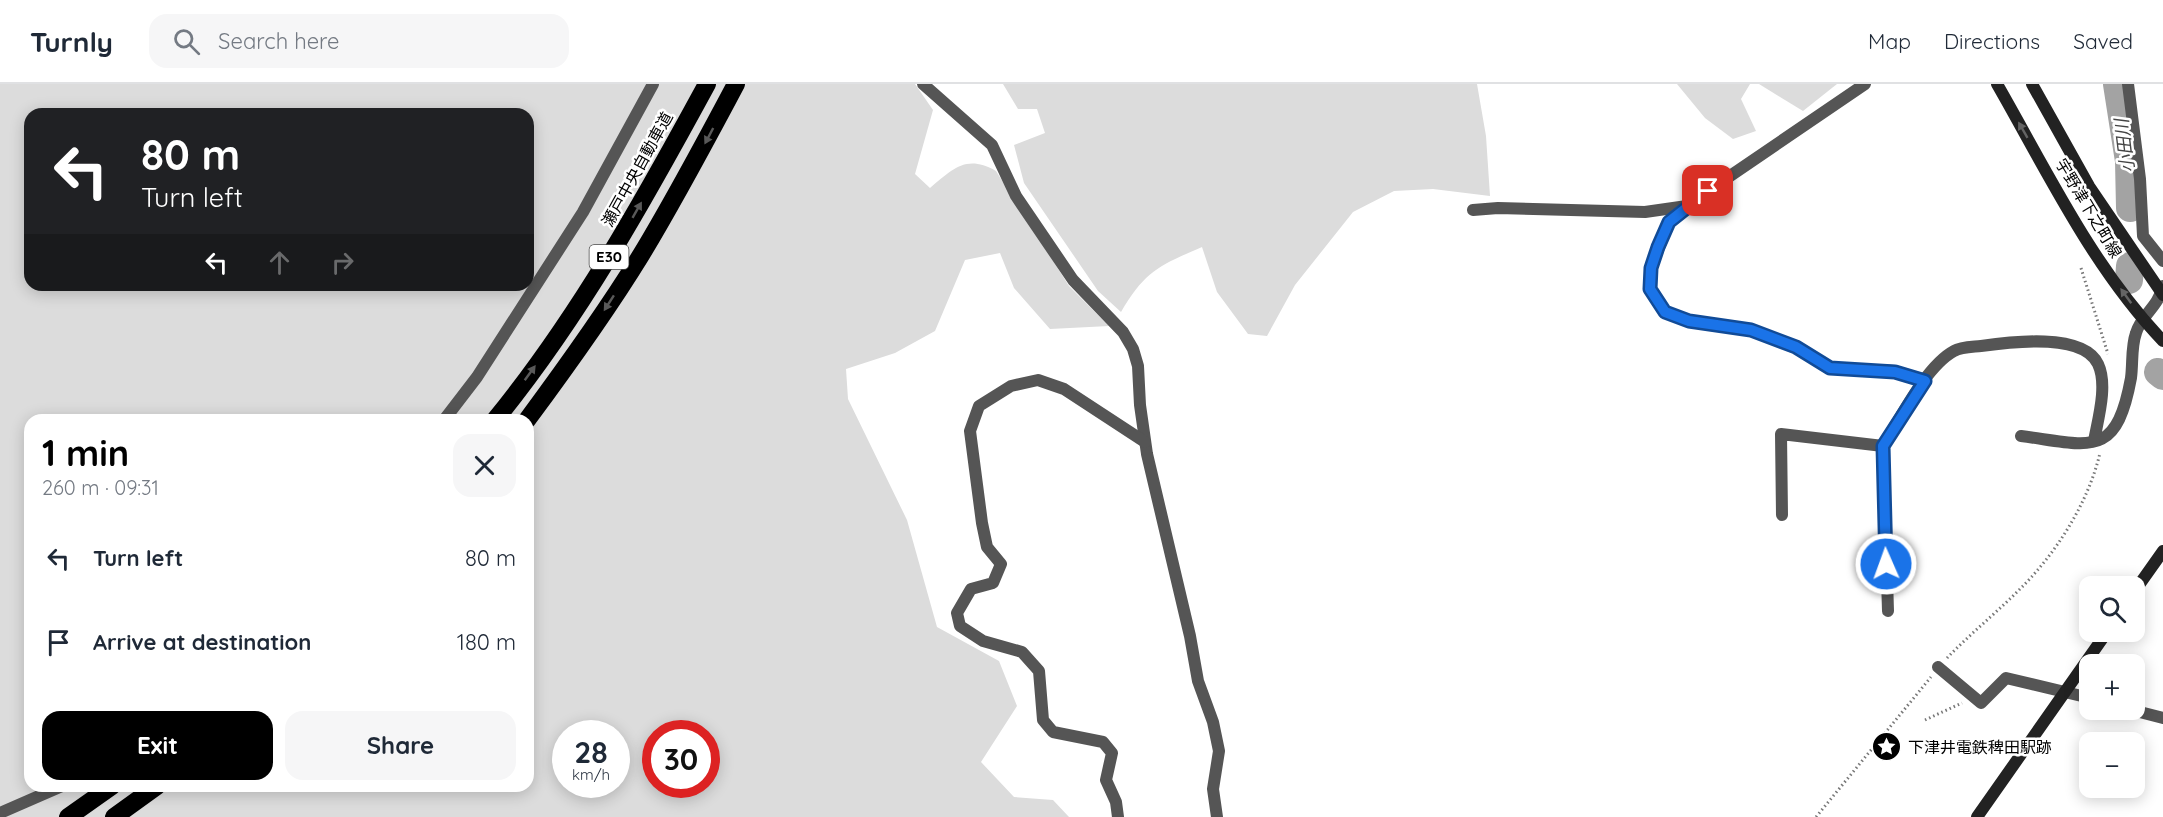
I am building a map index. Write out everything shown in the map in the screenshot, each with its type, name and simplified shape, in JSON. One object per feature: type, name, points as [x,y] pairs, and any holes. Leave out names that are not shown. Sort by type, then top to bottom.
[{"type":"highway","name":"瀬戸中央自動車道","points":[[499,414],[560,332],[617,245],[707,84]]},
{"type":"highway","name":"E30","points":[[531,414],[582,345],[640,257],[684,183],[736,84]]},
{"type":"highway","points":[[68,817],[103,792]]},
{"type":"highway","points":[[114,817],[149,792]]},
{"type":"main road","name":"宇野津下之町線","points":[[1997,84],[2095,254],[2143,320],[2163,341]]},
{"type":"main road","name":"宇野津下之町線","points":[[2032,84],[2090,186],[2162,291]]},
{"type":"main road","points":[[2145,576],[2163,551]]},
{"type":"main road","points":[[1977,817],[2100,642]]},
{"type":"street","points":[[923,84],[992,145],[1016,196],[1061,263],[1073,280],[1123,332],[1133,349],[1138,366],[1145,442],[1190,636],[1198,681],[1213,722],[1219,751],[1213,789],[1217,817]]},
{"type":"street","points":[[1865,84],[1669,222],[1651,268],[1650,289],[1665,312],[1689,321],[1751,330],[1796,347],[1830,368],[1895,372],[1925,381]]},
{"type":"street","points":[[2127,84],[2140,179],[2143,236],[2163,261]]},
{"type":"street","points":[[534,288],[583,212],[652,85]]},
{"type":"street","points":[[1473,210],[1498,208],[1646,212],[1689,206]]},
{"type":"street","points":[[449,414],[477,377],[532,291]]},
{"type":"street","points":[[2021,436],[2084,444],[2098,440],[2114,431],[2130,380],[2135,335],[2143,320],[2158,303],[2162,291]]},
{"type":"street","points":[[1888,611],[1883,446],[1925,381],[1941,361],[1956,350],[2028,341],[2075,346],[2087,352],[2098,363],[2102,376],[2098,440]]},
{"type":"street","points":[[1118,817],[1116,802],[1106,780],[1112,753],[1103,742],[1053,732],[1043,720],[1039,671],[1022,652],[983,641],[960,626],[957,613],[971,589],[993,583],[1001,564],[987,547],[970,431],[979,406],[1011,386],[1038,380],[1064,389],[1145,442]]},
{"type":"street","points":[[1782,515],[1782,434],[1883,446]]},
{"type":"street","points":[[1938,667],[1981,703],[2006,678],[2079,695]]},
{"type":"street","points":[[2145,713],[2163,718]]},
{"type":"street","points":[[0,813],[48,792]]},
{"type":"path","points":[[2081,268],[2109,360]]},
{"type":"path","points":[[1816,817],[1938,667],[2020,589],[2053,550],[2089,486],[2098,440]]},
{"type":"path","points":[[1925,720],[1974,697]]},
{"type":"shaded area","points":[[0,84],[915,84],[933,110],[915,174],[930,188],[960,166],[976,164],[996,171],[1069,286],[1109,326],[1050,329],[1014,288],[1000,253],[965,260],[935,331],[895,353],[846,369],[848,399],[907,520],[937,627],[999,661],[1017,706],[981,762],[1014,797],[1053,800],[1069,817],[0,817]]},
{"type":"shaded area","points":[[1003,84],[1477,84],[1486,136],[1490,196],[1433,189],[1394,191],[1353,212],[1295,285],[1267,336],[1248,334],[1217,292],[1202,247],[1164,265],[1146,278],[1121,312],[1098,291],[1024,183],[1014,145],[1045,133],[1037,109],[1018,109]]},
{"type":"shaded area","points":[[1677,84],[1750,84],[1741,99],[1756,131],[1733,139],[1705,118]]},
{"type":"shaded area","points":[[1759,84],[1837,84],[1803,111]]},
{"type":"waterway","name":"小田川","points":[[2117,84],[2129,161],[2130,208]]},
{"type":"waterway","name":"小田川","points":[[2129,280],[2130,266]]},
{"type":"waterway","name":"小田川","points":[[2158,372],[2163,376]]},
{"type":"place","name":"下津井電鉄稗田駅跡","points":[[1887,747]]},
{"type":"route","points":[[1708,191],[1669,222],[1658,247],[1651,268],[1650,289],[1665,312],[1689,321],[1751,330],[1796,347],[1830,368],[1895,372],[1925,381],[1883,446],[1886,564]]}]
